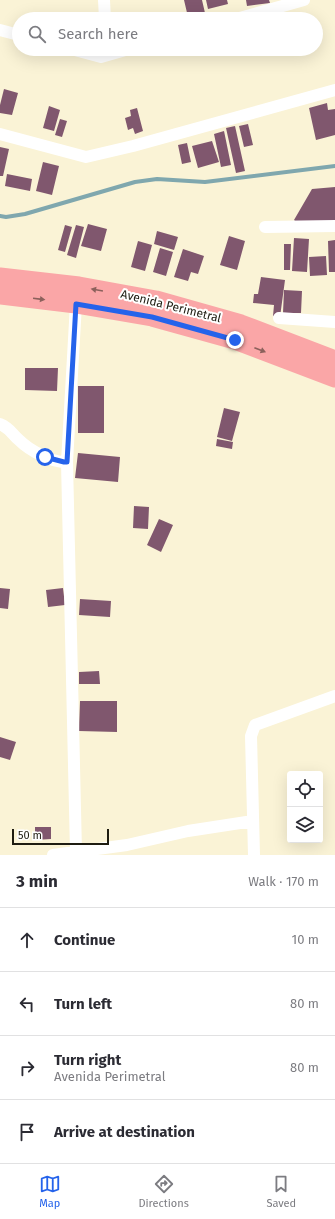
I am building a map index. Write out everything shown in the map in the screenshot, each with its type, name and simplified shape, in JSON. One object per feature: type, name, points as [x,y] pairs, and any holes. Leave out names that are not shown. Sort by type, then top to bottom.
[{"type":"main road","name":"Avenida Perimetral","points":[[0,277],[78,286],[156,300],[240,324],[335,360]]},
{"type":"main road","name":"Avenida Perimetral","points":[[0,295],[76,304],[152,317],[235,340],[335,378]]},
{"type":"street","points":[[104,0],[105,12]]},
{"type":"street","points":[[260,12],[298,1]]},
{"type":"street","points":[[0,30],[12,33]]},
{"type":"street","points":[[0,134],[86,157],[133,146],[335,90]]},
{"type":"street","points":[[265,227],[335,226]]},
{"type":"street","points":[[76,304],[67,462],[76,852]]},
{"type":"street","points":[[279,318],[335,322]]},
{"type":"street","points":[[0,424],[8,427],[19,441],[38,454],[67,462]]},
{"type":"street","points":[[254,855],[251,736],[255,725],[335,696]]},
{"type":"street","points":[[53,855],[126,845],[188,831],[253,821]]},
{"type":"building","points":[[184,0],[202,0],[205,12],[187,12]]},
{"type":"building","points":[[206,0],[227,0],[228,4],[208,9]]},
{"type":"building","points":[[246,0],[269,0],[270,3],[247,6]]},
{"type":"building","points":[[4,89],[18,93],[12,115],[0,113],[0,105]]},
{"type":"building","points":[[327,103],[328,110],[335,109],[335,135],[316,140],[309,108]]},
{"type":"building","points":[[49,106],[60,110],[54,131],[43,128]]},
{"type":"building","points":[[137,108],[143,131],[135,134],[133,128],[128,130],[125,118],[131,116],[130,110]]},
{"type":"building","points":[[60,119],[67,121],[62,137],[55,135]]},
{"type":"building","points":[[248,124],[253,145],[244,147],[239,126]]},
{"type":"building","points":[[235,126],[245,171],[236,173],[226,128]]},
{"type":"building","points":[[224,131],[231,165],[221,167],[214,134]]},
{"type":"building","points":[[212,141],[219,162],[198,168],[192,146]]},
{"type":"building","points":[[187,143],[191,162],[182,164],[178,145]]},
{"type":"building","points":[[0,147],[9,149],[3,176],[0,176]]},
{"type":"building","points":[[43,162],[59,166],[52,195],[36,191]]},
{"type":"building","points":[[7,174],[32,179],[30,191],[5,186]]},
{"type":"building","points":[[335,187],[335,221],[296,222],[294,220],[312,189]]},
{"type":"building","points":[[88,224],[107,229],[101,251],[81,246]]},
{"type":"building","points":[[65,225],[72,227],[65,252],[58,250]]},
{"type":"building","points":[[76,225],[84,227],[76,258],[67,255]]},
{"type":"building","points":[[157,231],[178,237],[174,250],[154,244]]},
{"type":"building","points":[[229,236],[245,241],[237,270],[220,265]]},
{"type":"building","points":[[294,238],[309,239],[307,272],[292,271]]},
{"type":"building","points":[[335,240],[335,272],[329,272],[328,241]]},
{"type":"building","points":[[138,241],[152,245],[145,271],[131,267]]},
{"type":"building","points":[[284,244],[291,244],[290,270],[284,270]]},
{"type":"building","points":[[160,248],[173,252],[166,276],[153,272]]},
{"type":"building","points":[[183,249],[204,256],[198,274],[191,272],[188,281],[174,277]]},
{"type":"building","points":[[326,256],[327,275],[310,276],[309,257]]},
{"type":"building","points":[[261,277],[285,280],[280,317],[273,316],[274,305],[253,303],[254,294],[258,294]]},
{"type":"building","points":[[284,290],[302,291],[301,313],[283,313]]},
{"type":"building","points":[[25,368],[58,368],[57,391],[25,390]]},
{"type":"building","points":[[78,386],[104,386],[104,433],[78,433]]},
{"type":"building","points":[[224,408],[240,412],[232,441],[217,437]]},
{"type":"building","points":[[217,439],[233,442],[232,449],[216,446]]},
{"type":"building","points":[[78,453],[120,457],[118,482],[75,478]]},
{"type":"building","points":[[134,506],[149,507],[148,529],[133,528]]},
{"type":"building","points":[[159,519],[173,525],[161,552],[147,545]]},
{"type":"building","points":[[0,588],[10,589],[8,609],[0,608]]},
{"type":"building","points":[[63,588],[65,605],[48,607],[46,590]]},
{"type":"building","points":[[80,599],[111,601],[110,617],[79,615]]},
{"type":"building","points":[[99,671],[100,684],[79,684],[79,672]]},
{"type":"building","points":[[80,701],[117,701],[117,732],[79,731]]},
{"type":"building","points":[[0,737],[16,742],[10,760],[0,757]]},
{"type":"building","points":[[35,827],[51,827],[51,839],[35,840]]},
{"type":"waterway","points":[[0,216],[6,217],[25,214],[135,182],[157,179],[205,182],[335,166]]},
{"type":"route","points":[[45,457],[67,462],[76,304],[152,317],[235,340]]}]
